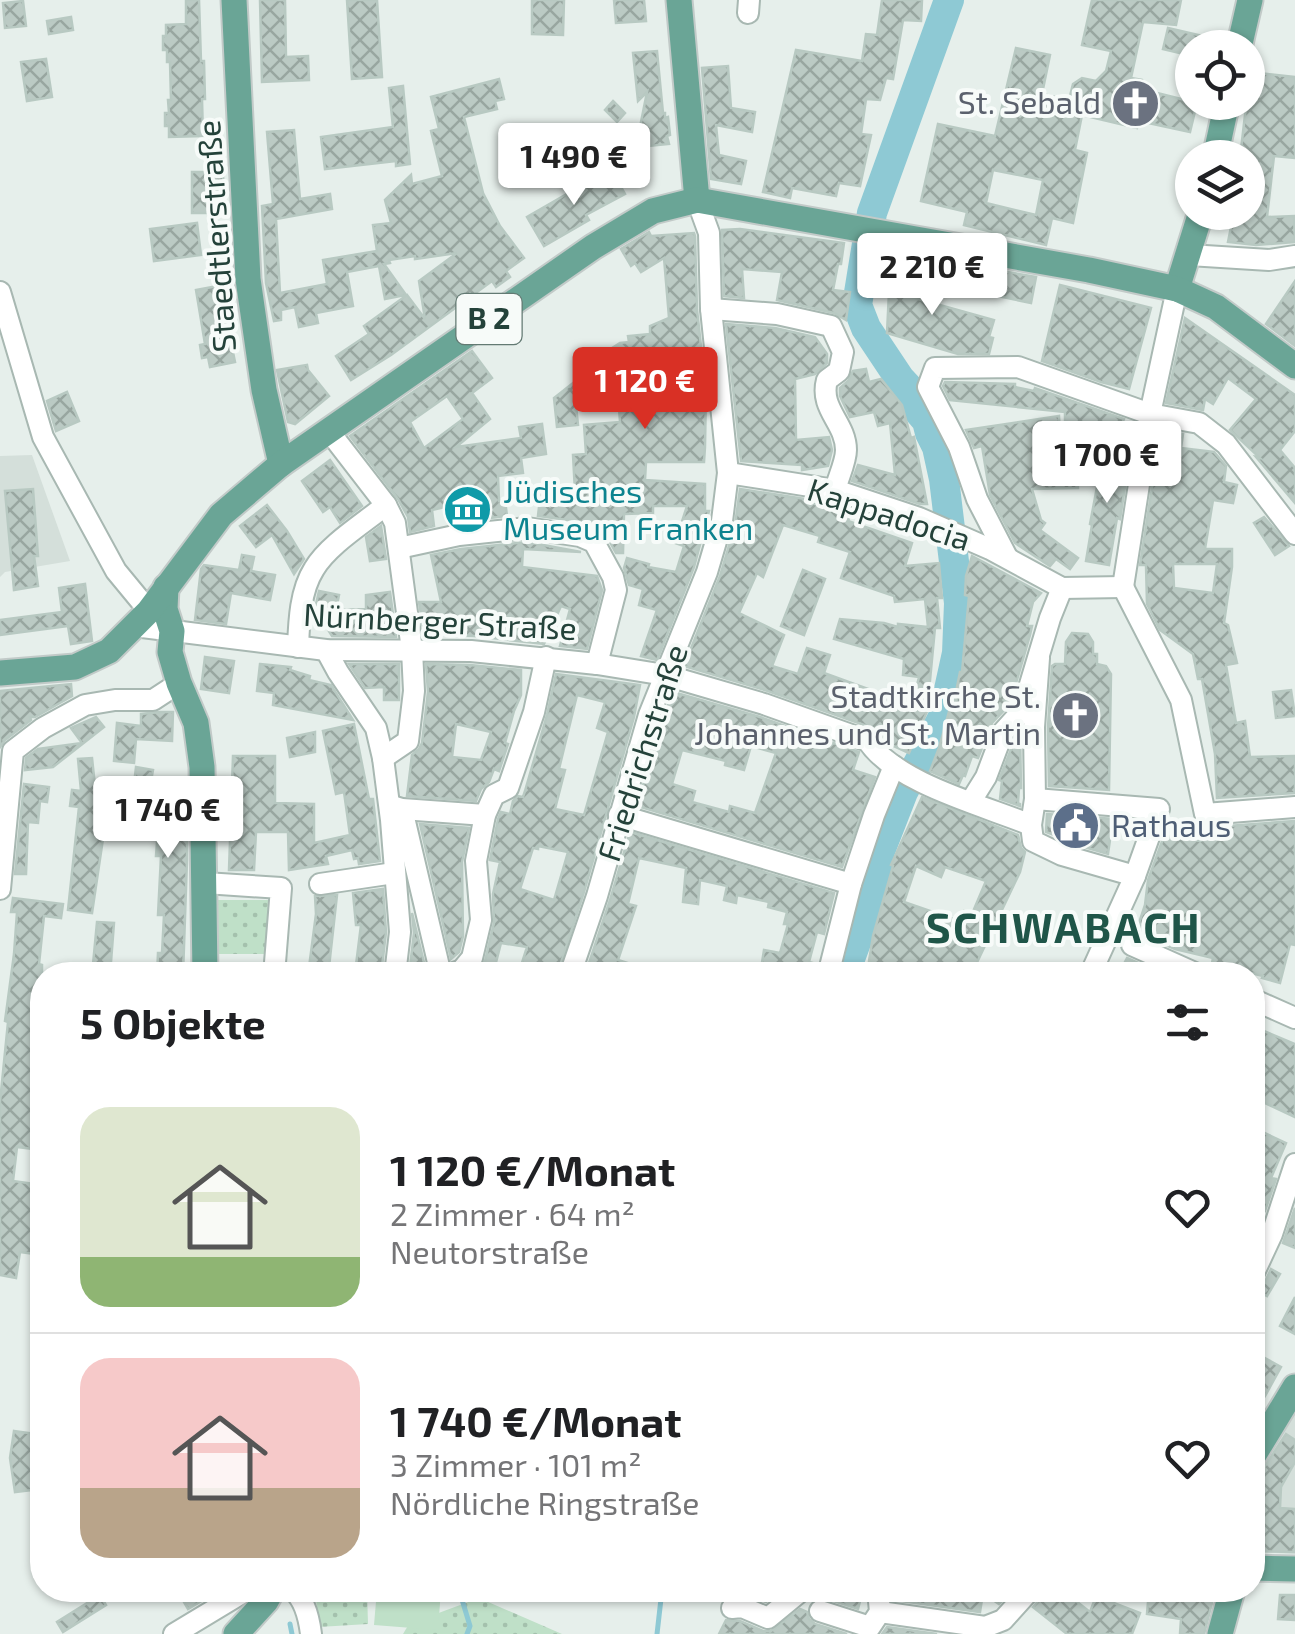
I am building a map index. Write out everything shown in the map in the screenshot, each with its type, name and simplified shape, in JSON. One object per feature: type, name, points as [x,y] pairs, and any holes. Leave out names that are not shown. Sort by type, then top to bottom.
[{"type":"main road","name":"Staedtlerstraße","points":[[234,0],[248,278],[264,390],[281,464]]},
{"type":"main road","points":[[679,0],[698,200]]},
{"type":"main road","points":[[1242,30],[1250,0]]},
{"type":"main road","name":"B 2","points":[[155,630],[165,609],[166,587],[221,515],[281,464],[593,247],[653,211],[698,200],[1177,289]]},
{"type":"main road","points":[[1196,230],[1177,289],[1216,307],[1295,366]]},
{"type":"main road","points":[[0,673],[75,666],[155,630],[196,723],[202,768],[205,962]]},
{"type":"main road","points":[[1265,1437],[1295,1387]]},
{"type":"main road","points":[[1265,1569],[1295,1570]]},
{"type":"main road","points":[[236,1634],[265,1602]]},
{"type":"main road","points":[[1220,1634],[1229,1602]]},
{"type":"street","name":"Friedrichstraße","points":[[574,962],[649,715],[708,572],[722,521],[728,473],[711,309],[709,233],[698,200]]},
{"type":"street","points":[[1189,255],[1269,260],[1295,256]]},
{"type":"street","points":[[1177,289],[1150,414],[1123,587],[1180,700],[1205,814],[1295,807]]},
{"type":"street","points":[[0,292],[43,438],[116,571],[155,630]]},
{"type":"street","points":[[711,309],[777,314],[831,326],[843,352],[839,371],[827,380],[823,394],[846,451],[835,490]]},
{"type":"street","points":[[998,553],[958,446],[928,387],[936,368],[1018,368],[1150,414],[1198,424],[1226,444],[1295,534]]},
{"type":"street","points":[[328,430],[386,505],[399,548],[414,691],[408,741],[383,758]]},
{"type":"street","name":"Kappadocia","points":[[728,473],[835,490],[920,518],[998,553],[1062,588]]},
{"type":"street","points":[[298,647],[304,593],[314,568],[386,505]]},
{"type":"street","points":[[399,548],[458,535],[527,528],[580,536],[594,542],[616,590],[597,664]]},
{"type":"street","points":[[971,801],[986,777],[1004,732],[1022,711],[1062,588],[1123,587]]},
{"type":"street","name":"Nürnberger Straße","points":[[155,630],[326,650],[546,657],[665,675],[764,704],[868,741],[876,754],[927,785],[1031,824]]},
{"type":"street","points":[[326,650],[376,728],[437,962]]},
{"type":"street","points":[[469,962],[481,920],[476,862],[484,815],[494,795],[508,788],[534,712],[546,657]]},
{"type":"street","points":[[1040,658],[1034,727],[1033,840],[1062,855],[1136,876]]},
{"type":"street","points":[[0,888],[13,751],[43,728],[85,705],[153,700],[179,683]]},
{"type":"street","points":[[831,962],[874,814],[897,769]]},
{"type":"street","points":[[1035,799],[1158,809],[1136,876],[1096,962]]},
{"type":"street","points":[[395,807],[484,815]]},
{"type":"street","points":[[395,807],[394,873],[400,932],[397,962]]},
{"type":"street","points":[[619,816],[852,884]]},
{"type":"street","points":[[320,884],[394,873]]},
{"type":"street","points":[[205,884],[282,888],[275,962]]},
{"type":"street","points":[[1132,944],[1171,962]]},
{"type":"street","points":[[1265,1005],[1295,1018]]},
{"type":"street","points":[[1265,1249],[1295,1164]]},
{"type":"street","points":[[174,1634],[227,1602]]},
{"type":"street","points":[[302,1602],[311,1634]]},
{"type":"street","points":[[732,1608],[742,1607],[768,1618],[787,1602]]},
{"type":"street","points":[[820,1611],[870,1627],[880,1612],[879,1602]]},
{"type":"street","points":[[880,1612],[985,1627],[1003,1620],[1019,1602]]},
{"type":"shaded area","points":[[32,455],[70,561],[5,572],[0,577],[0,456]]},
{"type":"shaded area","points":[[1291,1415],[1295,1415],[1295,1554],[1265,1553],[1265,1461]]},
{"type":"green space","points":[[218,900],[270,900],[271,954],[219,954]]},
{"type":"green space","points":[[316,1602],[367,1602],[368,1624],[319,1627]]},
{"type":"green space","points":[[376,1602],[440,1602],[438,1630],[374,1625]]},
{"type":"green space","points":[[468,1602],[488,1602],[562,1634],[403,1634],[409,1624]]},
{"type":"building","points":[[186,0],[199,0],[204,61],[203,136],[169,137],[165,113],[169,113],[171,100],[170,62],[167,50],[163,50],[163,36],[166,25],[186,24]]},
{"type":"building","points":[[260,0],[285,0],[286,57],[308,56],[309,80],[262,82]]},
{"type":"building","points":[[347,0],[377,0],[382,77],[352,79]]},
{"type":"building","points":[[532,0],[564,0],[563,35],[532,34]]},
{"type":"building","points":[[614,0],[644,0],[646,21],[616,23]]},
{"type":"building","points":[[882,0],[922,0],[921,21],[903,20],[893,79],[886,78],[880,100],[866,99],[861,134],[871,135],[860,186],[839,183],[836,196],[792,188],[790,198],[763,192],[796,50],[862,61],[866,34],[877,35]]},
{"type":"building","points":[[1092,0],[1181,0],[1176,25],[1143,22],[1131,78],[1142,80],[1149,91],[1175,98],[1175,120],[1193,120],[1190,132],[1139,121],[1137,128],[1082,115],[1075,150],[1087,153],[1073,223],[1052,218],[1046,245],[964,225],[967,212],[921,201],[938,124],[995,136],[1016,48],[1050,55],[1042,94],[1069,100],[1073,84],[1082,78],[1096,81],[1106,71],[1111,51],[1082,45]],"holes":[[[993,170],[1043,180],[1036,215],[986,203]]]},
{"type":"building","points":[[23,1],[26,26],[5,28],[3,3]]},
{"type":"building","points":[[71,17],[73,30],[49,34],[47,21]]},
{"type":"building","points":[[1168,28],[1177,30],[1175,52],[1163,49]]},
{"type":"building","points":[[657,51],[663,113],[668,117],[670,135],[669,144],[649,146],[648,135],[641,136],[640,127],[647,92],[638,101],[633,53]]},
{"type":"building","points":[[46,59],[52,97],[27,101],[21,62]]},
{"type":"building","points":[[728,66],[731,108],[755,112],[752,132],[716,125],[719,155],[746,161],[741,184],[711,179],[702,68]]},
{"type":"building","points":[[1265,74],[1295,77],[1295,158],[1274,156],[1267,217],[1294,216],[1295,242],[1228,242],[1230,230],[1265,230],[1265,140],[1242,140],[1244,120],[1265,120]]},
{"type":"building","points":[[499,79],[504,99],[495,101],[497,109],[464,117],[483,193],[500,226],[524,258],[506,271],[510,277],[496,287],[492,281],[351,380],[336,356],[369,334],[364,326],[407,295],[425,319],[419,281],[457,253],[415,256],[384,264],[406,295],[385,299],[379,266],[347,272],[353,306],[316,313],[318,323],[299,327],[295,307],[281,310],[281,320],[274,321],[266,283],[262,206],[273,204],[267,132],[294,130],[300,199],[330,194],[332,209],[276,219],[280,293],[327,284],[323,260],[377,251],[373,225],[391,223],[385,200],[411,175],[412,184],[442,176],[431,131],[439,129],[431,97]]},
{"type":"building","points":[[403,86],[410,164],[396,166],[396,161],[325,169],[321,137],[393,127],[389,88]]},
{"type":"building","points":[[613,101],[625,113],[617,122],[605,110]]},
{"type":"building","points":[[612,171],[625,194],[586,215],[589,220],[544,246],[527,217]]},
{"type":"building","points":[[192,172],[223,172],[224,213],[192,213]]},
{"type":"building","points":[[197,223],[201,255],[154,261],[150,229]]},
{"type":"building","points":[[722,230],[844,243],[833,290],[850,292],[846,320],[834,313],[777,300],[782,272],[742,269],[744,298],[724,296]]},
{"type":"building","points":[[649,232],[651,236],[694,233],[706,391],[704,462],[646,462],[645,480],[705,484],[705,511],[709,511],[694,567],[657,660],[641,656],[657,610],[639,605],[643,589],[629,585],[624,568],[627,558],[676,572],[684,546],[675,543],[687,506],[653,506],[653,513],[624,514],[623,553],[616,553],[606,535],[583,522],[538,516],[541,489],[575,492],[573,455],[586,454],[584,425],[620,422],[618,394],[575,396],[578,425],[557,427],[554,398],[587,372],[584,366],[620,343],[629,342],[628,336],[650,334],[650,326],[669,318],[664,258],[641,272],[635,263],[631,266],[621,249]]},
{"type":"building","points":[[891,251],[905,254],[903,267],[917,271],[911,297],[994,320],[989,354],[958,354],[887,333]]},
{"type":"building","points":[[969,265],[1036,277],[1031,303],[964,289]]},
{"type":"building","points":[[1295,281],[1295,346],[1266,324]]},
{"type":"building","points":[[223,285],[235,362],[210,367],[208,357],[202,358],[200,345],[205,344],[196,290]]},
{"type":"building","points":[[1060,285],[1151,308],[1129,389],[1042,361]]},
{"type":"building","points":[[1185,318],[1295,395],[1295,431],[1280,450],[1295,468],[1295,503],[1256,457],[1260,458],[1230,430],[1256,399],[1228,378],[1213,404],[1205,399],[1203,410],[1166,403]]},
{"type":"building","points":[[726,324],[775,328],[815,337],[827,354],[827,363],[815,374],[795,379],[796,440],[829,437],[832,450],[828,466],[802,470],[802,465],[741,461]]},
{"type":"building","points":[[472,351],[492,378],[472,393],[490,419],[456,447],[521,438],[519,427],[542,424],[546,454],[521,458],[523,473],[498,476],[499,501],[505,500],[507,516],[464,521],[462,503],[432,510],[434,526],[410,532],[408,517],[398,499],[350,436]],"holes":[[[447,396],[463,419],[424,448],[410,422]]]},
{"type":"building","points":[[307,365],[329,396],[295,424],[288,422],[277,370]]},
{"type":"building","points":[[866,369],[869,382],[881,379],[902,405],[911,438],[914,437],[927,504],[852,481],[858,465],[895,475],[890,423],[878,426],[874,412],[850,417],[840,396],[840,388],[853,371]]},
{"type":"building","points":[[945,382],[1015,384],[1034,391],[1035,388],[1124,419],[1115,441],[1065,421],[1065,412],[950,400]]},
{"type":"building","points":[[67,392],[79,421],[56,431],[47,401]]},
{"type":"building","points":[[1059,416],[1062,467],[1078,467],[1078,488],[1032,489],[1045,523],[1040,530],[1078,558],[1070,569],[1056,559],[1050,566],[1015,543],[990,495],[982,446],[974,448],[966,430]]},
{"type":"building","points":[[1161,430],[1183,434],[1181,448],[1214,452],[1226,466],[1224,482],[1237,485],[1233,503],[1213,500],[1205,549],[1232,549],[1224,623],[1228,625],[1237,663],[1226,665],[1236,723],[1245,721],[1250,757],[1295,756],[1295,793],[1217,798],[1215,754],[1202,679],[1198,679],[1193,654],[1160,630],[1147,604],[1146,565],[1140,565]],"holes":[[[1173,564],[1217,564],[1213,593],[1174,588]]]},
{"type":"building","points":[[1104,450],[1130,455],[1109,565],[1086,561]]},
{"type":"building","points":[[330,460],[362,506],[340,523],[330,507],[323,512],[302,481]]},
{"type":"building","points":[[33,489],[38,586],[14,590],[5,491]]},
{"type":"building","points":[[740,489],[812,500],[850,515],[848,521],[912,543],[905,566],[939,563],[940,628],[935,628],[929,691],[935,693],[909,753],[889,744],[873,728],[684,666],[720,576],[735,525]],"holes":[[[783,525],[820,536],[818,542],[850,552],[841,578],[894,596],[895,602],[925,599],[928,627],[840,619],[834,639],[904,659],[903,675],[919,677],[912,705],[824,673],[830,655],[807,648],[798,674],[772,666],[784,635],[739,613],[757,573],[763,577]]]},
{"type":"building","points":[[267,505],[304,559],[294,574],[272,535],[256,547],[240,526]]},
{"type":"building","points":[[1264,517],[1289,546],[1275,555],[1254,523]]},
{"type":"building","points":[[381,526],[386,559],[370,561],[366,537]]},
{"type":"building","points":[[527,542],[581,552],[523,549],[522,567],[597,576],[602,590],[587,649],[560,646],[570,609],[561,606],[544,644],[424,634],[419,602],[441,602],[431,555]]},
{"type":"building","points":[[242,555],[254,557],[251,571],[275,575],[270,600],[231,593],[226,624],[195,620],[201,569],[204,565],[239,570]]},
{"type":"building","points":[[972,556],[1041,593],[1033,602],[1027,626],[1032,626],[1030,635],[1010,704],[992,723],[978,758],[972,756],[959,784],[930,771],[962,672],[969,596],[965,595],[966,576]]},
{"type":"building","points":[[803,570],[825,579],[804,635],[781,626]]},
{"type":"building","points":[[85,584],[92,641],[71,644],[68,626],[0,635],[0,620],[62,612],[59,588]]},
{"type":"building","points":[[319,591],[339,595],[336,610],[366,609],[366,595],[390,592],[396,637],[332,636],[315,609]]},
{"type":"building","name":"Stadtkirche St. Johannes und St. Martin","points":[[1072,633],[1088,634],[1097,664],[1106,666],[1111,674],[1109,790],[1049,786],[1052,666],[1065,664],[1066,642]]},
{"type":"building","points":[[205,657],[234,661],[229,693],[201,689]]},
{"type":"building","points":[[260,664],[291,667],[290,670],[310,676],[309,680],[331,685],[353,720],[273,705],[274,693],[257,691]]},
{"type":"building","points":[[349,664],[399,664],[399,700],[384,700],[384,687],[365,688]]},
{"type":"building","points":[[426,664],[521,670],[521,695],[499,771],[494,769],[476,801],[407,796],[412,755],[422,743],[428,692]],"holes":[[[456,724],[491,732],[481,760],[452,757]]]},
{"type":"building","points":[[556,674],[640,685],[561,962],[522,962],[527,947],[501,943],[496,962],[484,962],[494,923],[493,894],[500,862],[490,860],[498,819],[501,812],[510,814],[513,801],[523,797]],"holes":[[[577,695],[605,702],[597,728],[608,732],[584,815],[555,809],[565,770],[559,769]],[[533,848],[568,852],[554,900],[520,889]]]},
{"type":"building","points":[[71,684],[72,696],[30,717],[0,747],[0,691]]},
{"type":"building","points":[[1291,690],[1295,716],[1276,718],[1273,692]]},
{"type":"building","points":[[673,692],[859,752],[853,770],[875,777],[842,867],[637,806]],"holes":[[[751,746],[776,753],[755,813],[730,806],[729,812],[692,802],[695,791],[672,784],[682,750],[726,761],[725,765],[744,770]]]},
{"type":"building","points":[[173,712],[172,741],[136,739],[134,763],[114,761],[117,723],[141,726],[141,714]]},
{"type":"building","points":[[96,717],[104,727],[53,767],[25,770],[26,758],[38,749],[82,743],[71,728]]},
{"type":"building","points":[[354,724],[369,799],[373,799],[380,861],[359,864],[352,850],[326,856],[328,864],[289,870],[288,832],[256,832],[254,870],[229,870],[233,756],[275,756],[275,803],[314,804],[314,843],[350,835],[344,792],[336,794],[323,731]]},
{"type":"building","points":[[315,732],[315,752],[290,757],[287,738]]},
{"type":"building","points":[[1020,733],[1020,806],[1000,799],[999,780]]},
{"type":"building","points":[[92,758],[100,832],[104,832],[92,913],[68,910],[79,807],[70,806],[72,790],[81,791],[78,759]]},
{"type":"building","points":[[136,767],[153,770],[151,781],[186,783],[183,962],[158,962],[158,953],[162,953],[164,915],[158,915],[159,815],[131,811]]},
{"type":"building","points":[[24,784],[49,787],[47,802],[40,801],[38,823],[28,822],[26,874],[15,874]]},
{"type":"building","points":[[922,797],[1018,835],[1025,852],[1020,872],[977,962],[869,961],[893,866]],"holes":[[[916,866],[941,877],[945,867],[986,881],[972,914],[964,911],[959,921],[904,902]]]},
{"type":"building","name":"Rathaus","points":[[1047,814],[1113,819],[1108,854],[1046,832]]},
{"type":"building","points":[[1295,821],[1295,945],[1290,944],[1280,983],[1265,979],[1265,962],[1212,962],[1213,958],[1175,949],[1136,932],[1148,880],[1164,836],[1200,841],[1216,835],[1215,827]]},
{"type":"building","points":[[420,824],[469,828],[462,862],[463,936],[459,952],[451,959]]},
{"type":"building","points":[[630,832],[834,893],[824,934],[817,932],[809,962],[762,962],[764,950],[780,953],[788,924],[784,924],[787,912],[768,907],[769,902],[737,895],[736,903],[724,900],[727,886],[700,880],[698,904],[683,902],[686,868],[639,858],[628,904],[636,906],[618,960],[624,962],[589,962]]},
{"type":"building","points":[[383,889],[386,932],[383,962],[356,962],[361,925],[356,925],[353,893]]},
{"type":"building","points":[[337,895],[330,962],[310,962],[315,896]]},
{"type":"building","points":[[13,898],[63,904],[61,918],[44,916],[39,962],[30,962],[30,1149],[17,1147],[13,1181],[30,1183],[30,1253],[20,1252],[16,1278],[0,1275],[0,1102],[17,912],[11,912]]},
{"type":"building","points":[[412,913],[424,962],[411,962]]},
{"type":"building","points":[[97,922],[114,923],[111,962],[93,962]]},
{"type":"building","points":[[1265,1031],[1295,1044],[1295,1117],[1265,1103]]},
{"type":"building","points":[[1265,1133],[1286,1143],[1271,1178],[1276,1179],[1265,1211]]},
{"type":"building","points":[[1295,1208],[1295,1248],[1283,1243]]},
{"type":"building","points":[[1271,1269],[1280,1274],[1267,1296],[1265,1282]]},
{"type":"building","points":[[1295,1297],[1295,1334],[1280,1326]]},
{"type":"building","points":[[1265,1358],[1281,1367],[1265,1396]]},
{"type":"building","points":[[14,1431],[30,1433],[30,1490],[15,1492],[10,1458]]},
{"type":"building","points":[[1286,1434],[1295,1440],[1295,1462],[1281,1487],[1280,1508],[1295,1509],[1295,1552],[1265,1551],[1265,1466]]},
{"type":"building","points":[[1280,1595],[1295,1595],[1295,1620],[1278,1619]]},
{"type":"building","points":[[89,1602],[106,1605],[63,1632],[57,1622]]},
{"type":"building","points":[[836,1602],[860,1602],[858,1609]]},
{"type":"building","points":[[908,1602],[982,1602],[980,1612]]},
{"type":"building","points":[[1037,1602],[1077,1602],[1090,1612],[1094,1602],[1112,1602],[1140,1613],[1132,1634],[1067,1634],[1033,1607]]},
{"type":"building","points":[[1148,1602],[1212,1603],[1204,1634],[1180,1634],[1181,1619],[1147,1614]]},
{"type":"building","points":[[800,1609],[815,1624],[847,1634],[719,1634],[726,1620],[771,1631]]},
{"type":"building","points":[[887,1627],[937,1634],[882,1634]]},
{"type":"waterway","name":"SCHWABACH","points":[[849,962],[869,907],[880,851],[903,792],[943,717],[957,653],[959,603],[937,447],[927,421],[914,406],[913,393],[866,328],[857,305],[872,213],[949,0]]},
{"type":"waterway","points":[[463,1602],[470,1626],[467,1634]]},
{"type":"waterway","name":"SCHWABACH","points":[[657,1634],[661,1602]]},
{"type":"waterway","points":[[290,1624],[292,1634]]},
{"type":"place","name":"St. Sebald","points":[[1136,103]]},
{"type":"place","name":"Jüdisches Museum Franken","points":[[468,510]]},
{"type":"place","name":"Stadtkirche St. Johannes und St. Martin","points":[[1076,715]]},
{"type":"place","name":"Rathaus","points":[[1076,826]]},
{"type":"district","name":"SCHWABACH","points":[[1064,928]]}]
